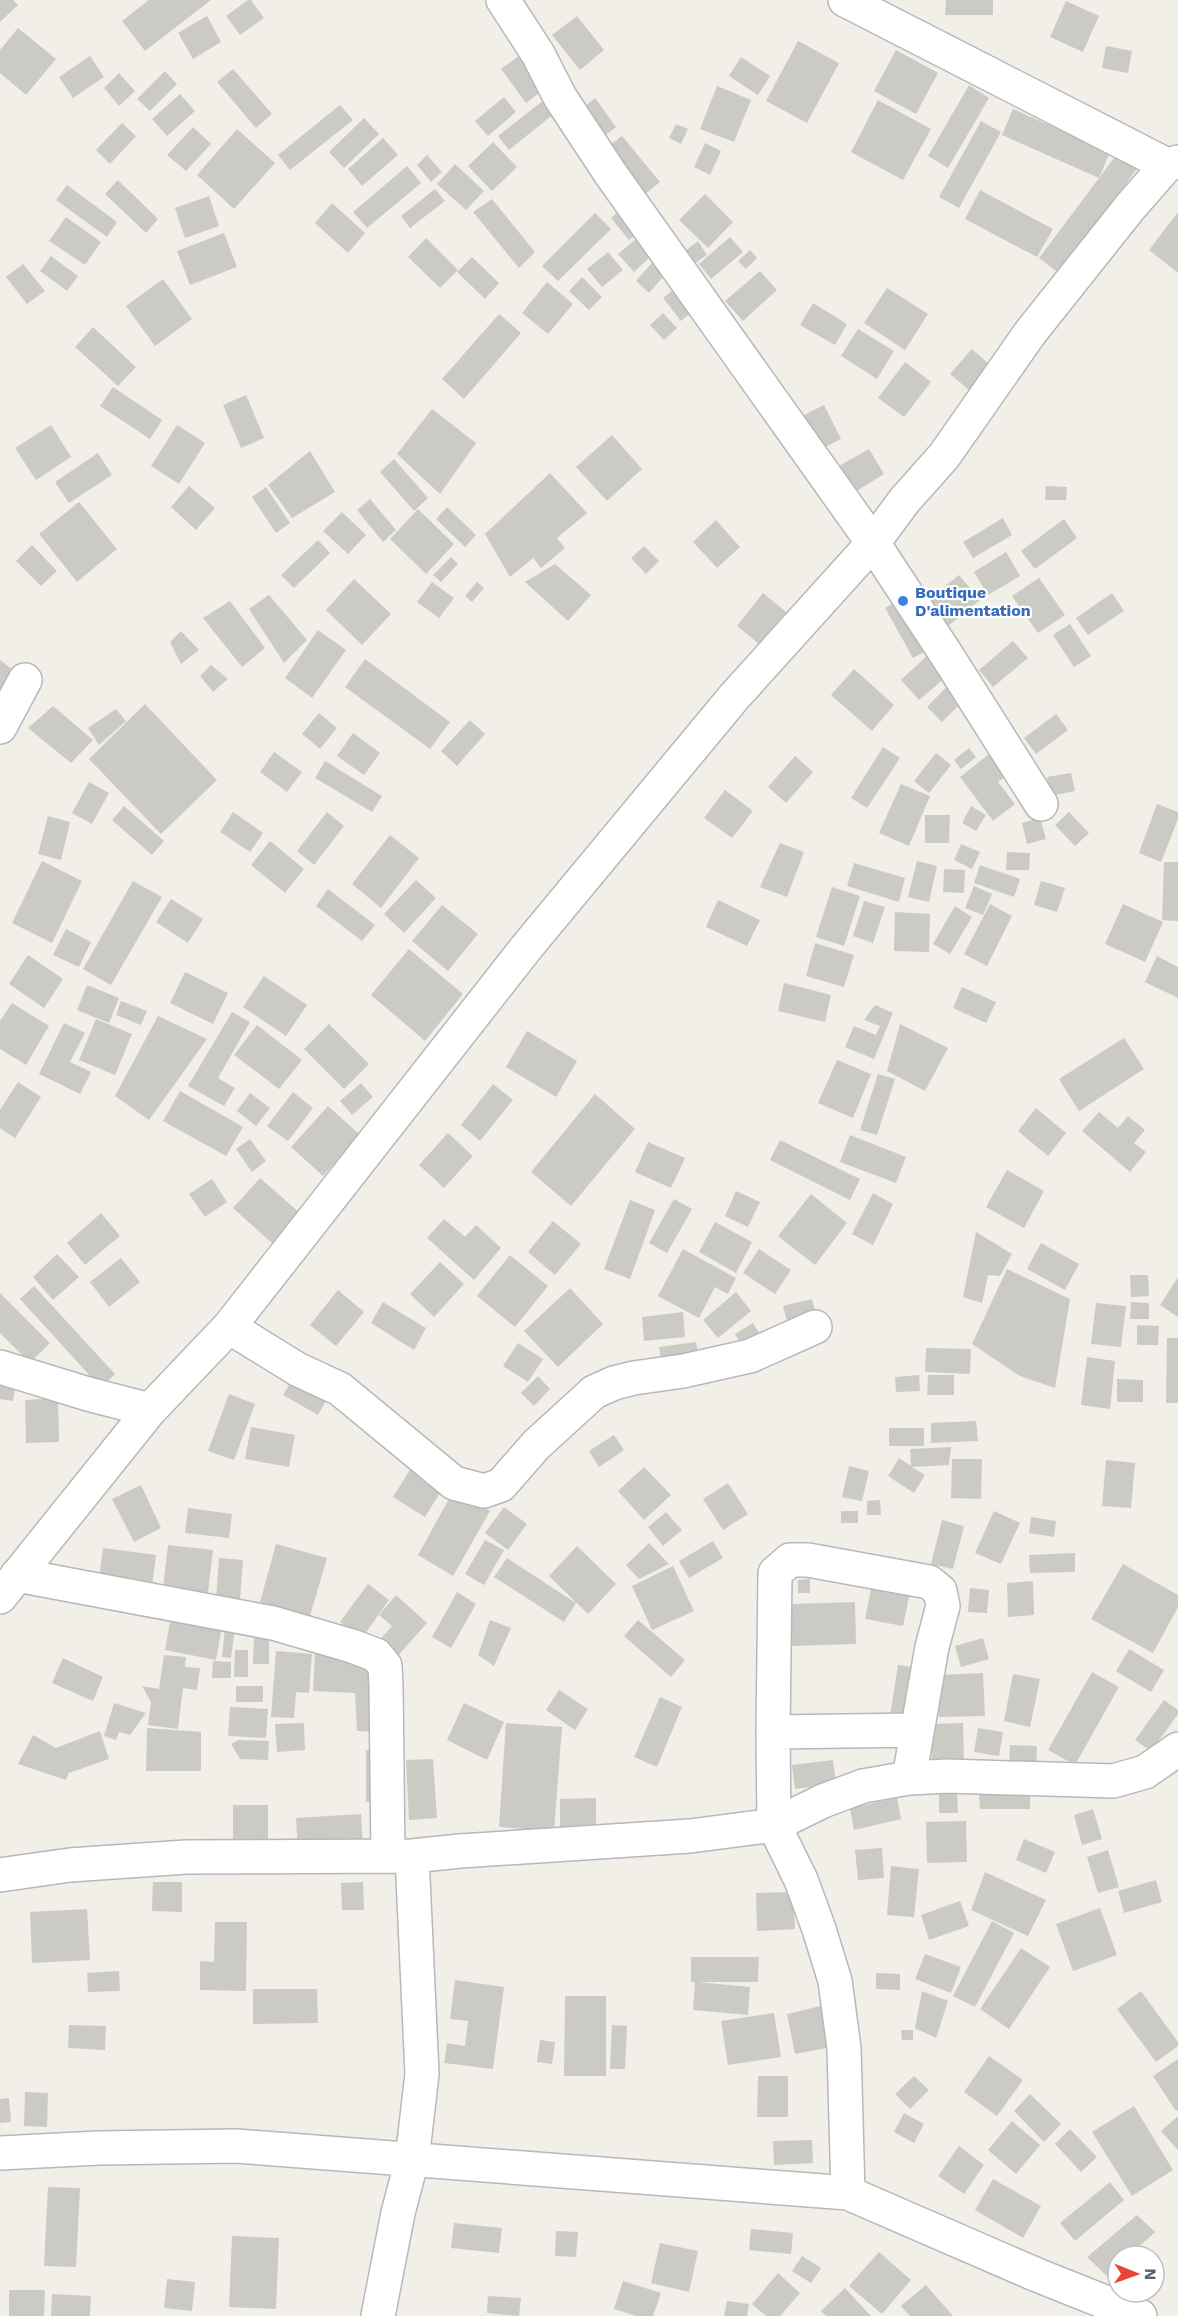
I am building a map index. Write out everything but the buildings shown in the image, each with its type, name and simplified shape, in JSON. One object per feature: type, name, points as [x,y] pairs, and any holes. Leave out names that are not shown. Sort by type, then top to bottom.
[{"type":"street","points":[[503,0],[538,54],[560,97],[610,173],[873,543],[1041,804]]},
{"type":"street","points":[[8,1586],[150,1410],[229,1327],[533,939],[734,697],[873,543],[904,501],[944,456],[1030,333],[1131,207],[1172,164],[845,0]]},
{"type":"street","points":[[0,727],[25,680]]},
{"type":"street","points":[[229,1327],[297,1369],[340,1389],[454,1483],[484,1491],[501,1485],[536,1444],[594,1392],[614,1383],[634,1378],[683,1371],[750,1356],[815,1327]]},
{"type":"street","points":[[0,1367],[150,1410]]},
{"type":"street","points":[[848,2193],[844,2048],[835,1981],[805,1890],[774,1825],[775,1573],[790,1560],[929,1582],[940,1591],[943,1606],[932,1647],[909,1778]]},
{"type":"street","points":[[8,1586],[273,1623],[376,1655],[385,1666],[400,1856],[422,2074],[412,2160],[398,2213],[378,2316]]},
{"type":"street","points":[[773,1732],[917,1730]]},
{"type":"street","points":[[0,1875],[70,1865],[186,1857],[400,1856],[690,1836],[774,1825],[823,1801],[863,1786],[909,1778],[947,1776],[1113,1781],[1145,1772],[1178,1749]]},
{"type":"street","points":[[0,2153],[99,2148],[236,2146],[848,2193],[1037,2275],[1140,2316]]},
{"type":"place","name":"Boutique D'alimentation","points":[[903,601]]}]
